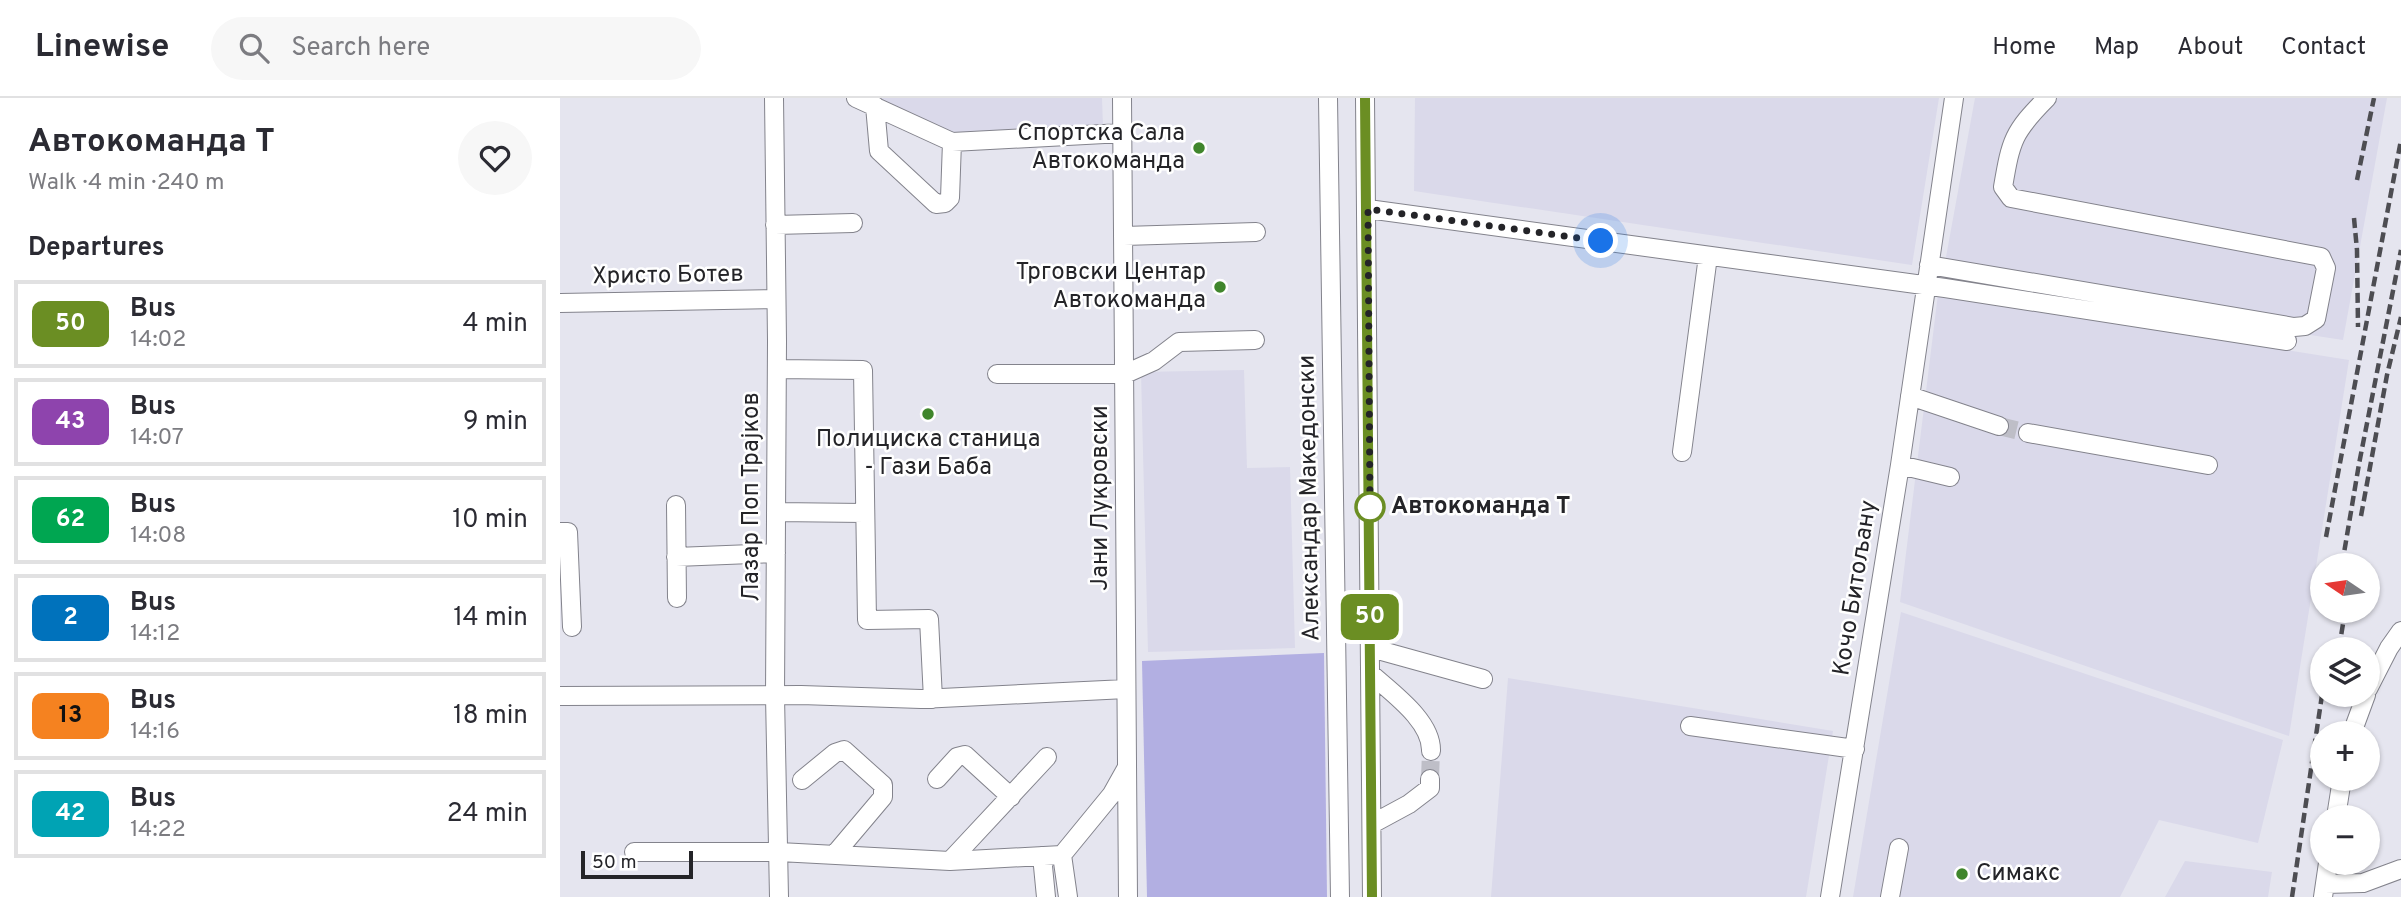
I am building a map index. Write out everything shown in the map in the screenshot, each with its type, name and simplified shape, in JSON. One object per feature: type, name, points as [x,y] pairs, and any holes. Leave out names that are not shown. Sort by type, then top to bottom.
[{"type":"street","name":"Лазар Поп Трајков","points":[[774,98],[777,369],[775,696],[779,897]]},
{"type":"street","points":[[856,98],[953,142],[1122,133]]},
{"type":"street","name":"Јани Лукровски","points":[[1122,98],[1128,897]]},
{"type":"street","name":"Александар Македонски","points":[[1328,98],[1340,897]]},
{"type":"street","points":[[1365,98],[1372,897]]},
{"type":"street","name":"Кочо Битољану","points":[[1830,897],[1900,465],[1955,98]]},
{"type":"street","points":[[1929,265],[2294,327],[2305,326],[2316,319],[2326,268],[2321,257],[2011,198],[2003,187],[2010,144],[2025,120],[2046,98]]},
{"type":"street","points":[[875,106],[879,152],[936,204],[946,203],[950,198],[953,142]]},
{"type":"street","points":[[1368,209],[1926,286],[2287,341]]},
{"type":"street","points":[[775,225],[853,223]]},
{"type":"street","points":[[1124,236],[1256,232]]},
{"type":"street","points":[[1682,452],[1708,256]]},
{"type":"street","name":"Христо Ботев","points":[[560,303],[776,299]]},
{"type":"street","points":[[997,374],[1125,374],[1154,360],[1179,342],[1255,340]]},
{"type":"street","points":[[777,369],[863,370],[867,620],[929,619],[933,699]]},
{"type":"street","points":[[1910,396],[1999,426]]},
{"type":"street","points":[[2028,433],[2208,465]]},
{"type":"street","points":[[1900,465],[1950,477]]},
{"type":"street","points":[[676,505],[677,598]]},
{"type":"street","points":[[776,512],[864,513]]},
{"type":"street","points":[[560,532],[568,532],[572,626]]},
{"type":"street","points":[[676,557],[776,553]]},
{"type":"street","points":[[2380,666],[2401,631]]},
{"type":"street","points":[[1371,648],[1483,679]]},
{"type":"street","points":[[1371,674],[1412,709],[1431,741],[1431,751]]},
{"type":"street","points":[[560,696],[933,699],[1126,690]]},
{"type":"street","points":[[1690,726],[1855,749]]},
{"type":"street","points":[[802,780],[835,753],[844,750],[883,785],[883,797],[834,855]]},
{"type":"street","points":[[937,779],[957,757],[965,755],[1011,797]]},
{"type":"street","points":[[950,861],[1047,757]]},
{"type":"street","points":[[1068,897],[1062,855],[1112,794],[1128,766]]},
{"type":"street","points":[[1372,824],[1430,788],[1430,779]]},
{"type":"street","points":[[1890,897],[1899,848]]},
{"type":"street","points":[[634,852],[779,852],[950,861],[1062,855]]},
{"type":"street","points":[[1042,856],[1046,897]]},
{"type":"street","points":[[2324,890],[2363,883],[2401,869]]},
{"type":"shaded area","points":[[863,98],[1102,98],[1103,127],[955,134]]},
{"type":"shaded area","points":[[1415,98],[1939,98],[1912,265],[1414,191]]},
{"type":"shaded area","points":[[1975,98],[2387,98],[2343,340],[1942,279]]},
{"type":"shaded area","points":[[1938,294],[2349,360],[2318,553],[2310,553],[2310,604],[2289,736],[1900,602]]},
{"type":"shaded area","points":[[1244,370],[1247,468],[1290,467],[1295,648],[1148,652],[1141,372]]},
{"type":"shaded area","points":[[1901,612],[2283,740],[2258,843],[2159,820],[2120,897],[1853,897]]},
{"type":"shaded area","points":[[1324,653],[1327,897],[1147,897],[1142,661]]},
{"type":"shaded area","points":[[1508,678],[1833,731],[1806,897],[1491,897]]},
{"type":"shaded area","points":[[2185,861],[2272,872],[2268,897],[2165,897]]},
{"type":"tunnel","points":[[1999,426],[2028,433]]},
{"type":"tunnel","points":[[1430,779],[1431,751]]},
{"type":"railway","points":[[2357,180],[2374,98]]},
{"type":"railway","points":[[2326,537],[2401,140]]},
{"type":"railway","points":[[2354,218],[2358,327]]},
{"type":"railway","points":[[2344,553],[2401,250]]},
{"type":"railway","points":[[2361,516],[2387,375],[2401,317]]},
{"type":"railway","points":[[2341,637],[2343,623]]},
{"type":"railway","points":[[2292,897],[2320,707]]},
{"type":"bus line","name":"50","points":[[1365,98],[1372,897]]},
{"type":"place","name":"Спортска Сала Автокоманда","points":[[1199,148]]},
{"type":"place","name":"Трговски Центар Автокоманда","points":[[1220,287]]},
{"type":"place","name":"Полициска станица - Гази Баба","points":[[928,414]]},
{"type":"place","name":"Автокоманда Т","points":[[1370,507]]},
{"type":"place","name":"Симакс","points":[[1962,874]]},
{"type":"route","points":[[1370,507],[1370,511],[1368,209],[1601,241]]}]
